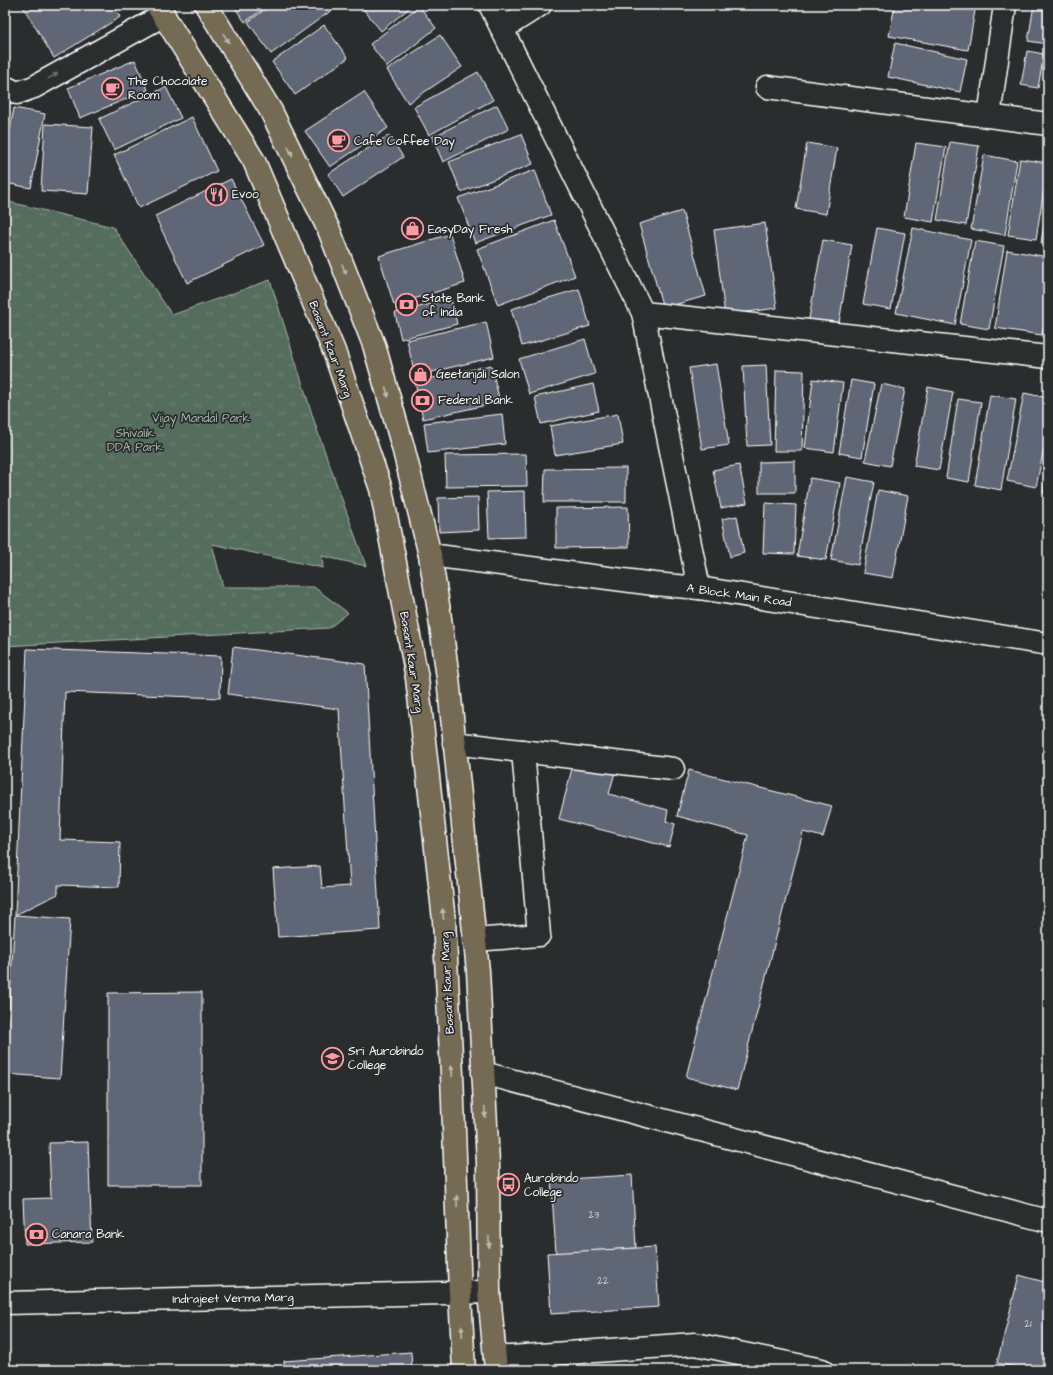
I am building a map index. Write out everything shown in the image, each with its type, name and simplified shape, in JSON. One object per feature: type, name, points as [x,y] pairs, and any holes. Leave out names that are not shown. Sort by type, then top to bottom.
[{"type":"main road","points":[[206,5],[271,111],[329,230],[374,345],[403,447],[430,554],[439,611],[478,971],[488,1163],[489,1292],[495,1364]]},
{"type":"main road","name":"Basant Kaur Marg","points":[[161,10],[254,161],[334,351],[381,489],[417,678],[444,920],[464,1370]]},
{"type":"street","points":[[490,5],[643,313],[699,588]]},
{"type":"street","points":[[502,29],[540,5]]},
{"type":"street","points":[[989,116],[1005,5]]},
{"type":"street","points":[[9,85],[34,87],[161,10]]},
{"type":"street","points":[[767,87],[1048,124]]},
{"type":"street","points":[[643,313],[1048,357]]},
{"type":"street","name":"A Block Main Road","points":[[430,554],[654,584],[699,588],[1048,644]]},
{"type":"street","points":[[454,743],[673,769]]},
{"type":"street","points":[[474,940],[539,935],[523,751]]},
{"type":"street","points":[[483,1073],[1048,1222]]},
{"type":"street","name":"Indrajeet Verma Marg","points":[[5,1303],[460,1294],[489,1292]]},
{"type":"street","points":[[495,1364],[695,1344],[822,1370]]},
{"type":"green space","name":"Vijay Mandal Park","points":[[5,201],[113,227],[172,315],[270,280],[317,430],[366,566],[322,556],[323,568],[212,544],[223,587],[314,587],[348,613],[329,628],[5,646]]},
{"type":"building","points":[[22,5],[113,5],[120,17],[54,58]]},
{"type":"building","points":[[233,5],[269,5],[245,22]]},
{"type":"building","points":[[271,5],[328,5],[332,10],[271,54],[248,22]]},
{"type":"building","points":[[360,5],[413,5],[381,31]]},
{"type":"building","points":[[895,5],[976,5],[968,50],[889,36]]},
{"type":"building","points":[[1034,5],[1048,5],[1048,44],[1028,41]]},
{"type":"building","points":[[419,6],[436,28],[387,67],[370,44]]},
{"type":"building","points":[[324,25],[348,58],[295,95],[272,62]]},
{"type":"building","points":[[440,35],[462,67],[408,103],[387,70]]},
{"type":"building","points":[[895,43],[967,59],[960,92],[888,77]]},
{"type":"building","points":[[1027,51],[1044,54],[1038,88],[1021,85]]},
{"type":"building","points":[[135,60],[148,90],[80,118],[68,88]]},
{"type":"building","points":[[478,72],[493,100],[429,135],[414,107]]},
{"type":"building","points":[[166,87],[181,118],[114,150],[99,119]]},
{"type":"building","points":[[364,92],[388,128],[330,167],[305,131]]},
{"type":"building","points":[[5,102],[9,103],[5,114]]},
{"type":"building","points":[[497,105],[509,129],[443,162],[432,137]]},
{"type":"building","points":[[14,108],[45,114],[31,188],[5,183],[5,157]]},
{"type":"building","points":[[192,117],[217,171],[139,208],[114,155]]},
{"type":"building","points":[[45,124],[93,127],[88,194],[41,191]]},
{"type":"building","points":[[521,134],[533,164],[461,192],[449,162]]},
{"type":"building","points":[[389,135],[403,157],[343,197],[328,174]]},
{"type":"building","points":[[950,142],[979,146],[966,225],[937,220]]},
{"type":"building","points":[[807,143],[837,148],[826,214],[796,209]]},
{"type":"building","points":[[916,143],[946,147],[933,222],[904,217]]},
{"type":"building","points":[[984,155],[1017,161],[1005,235],[971,229]]},
{"type":"building","points":[[1020,159],[1048,163],[1036,239],[1008,235]]},
{"type":"building","points":[[535,170],[551,215],[475,243],[458,198]]},
{"type":"building","points":[[231,179],[264,245],[187,283],[155,216]]},
{"type":"building","points":[[1048,200],[1048,244],[1041,243]]},
{"type":"building","points":[[682,211],[706,296],[663,308],[639,224]]},
{"type":"building","points":[[554,220],[575,276],[498,305],[477,249]]},
{"type":"building","points":[[765,223],[777,308],[725,315],[714,230]]},
{"type":"building","points":[[877,228],[905,233],[891,309],[863,304]]},
{"type":"building","points":[[913,228],[971,240],[955,325],[896,313]]},
{"type":"building","points":[[450,234],[465,283],[394,305],[379,256]]},
{"type":"building","points":[[823,240],[852,245],[838,329],[808,324]]},
{"type":"building","points":[[975,241],[1004,246],[989,329],[960,324]]},
{"type":"building","points":[[1007,250],[1048,257],[1048,300],[1042,335],[995,328]]},
{"type":"building","points":[[579,289],[590,326],[522,346],[511,309]]},
{"type":"building","points":[[451,299],[457,324],[401,339],[395,313]]},
{"type":"building","points":[[486,322],[494,357],[415,376],[407,340]]},
{"type":"building","points":[[585,339],[595,374],[529,394],[519,359]]},
{"type":"building","points":[[716,364],[729,445],[702,449],[689,368]]},
{"type":"building","points":[[491,365],[500,402],[423,419],[415,382]]},
{"type":"building","points":[[766,365],[770,445],[747,446],[743,366]]},
{"type":"building","points":[[776,370],[804,371],[802,451],[774,451]]},
{"type":"building","points":[[813,379],[843,383],[834,452],[805,448]]},
{"type":"building","points":[[851,380],[874,384],[862,457],[839,453]]},
{"type":"building","points":[[593,384],[599,411],[541,424],[535,397]]},
{"type":"building","points":[[881,384],[905,389],[890,466],[865,461]]},
{"type":"building","points":[[928,387],[953,392],[939,470],[914,466]]},
{"type":"building","points":[[1024,393],[1048,398],[1048,428],[1036,487],[1007,481]]},
{"type":"building","points":[[990,395],[1016,399],[1001,490],[975,485]]},
{"type":"building","points":[[958,399],[981,402],[969,482],[946,478]]},
{"type":"building","points":[[502,414],[505,444],[428,453],[424,423]]},
{"type":"building","points":[[618,414],[623,444],[555,455],[550,426]]},
{"type":"building","points":[[526,454],[527,486],[446,487],[445,455]]},
{"type":"building","points":[[795,461],[795,493],[759,493],[759,462]]},
{"type":"building","points":[[1048,462],[1048,494],[1043,493]]},
{"type":"building","points":[[739,465],[747,503],[721,508],[713,470]]},
{"type":"building","points":[[626,468],[626,502],[544,502],[545,469]]},
{"type":"building","points":[[847,477],[874,482],[858,565],[831,560]]},
{"type":"building","points":[[810,478],[840,483],[826,560],[797,556]]},
{"type":"building","points":[[878,490],[908,496],[893,578],[863,573]]},
{"type":"building","points":[[525,491],[526,537],[489,538],[487,492]]},
{"type":"building","points":[[478,497],[479,530],[439,532],[438,498]]},
{"type":"building","points":[[765,503],[796,505],[794,554],[763,553]]},
{"type":"building","points":[[628,507],[629,547],[556,548],[556,508]]},
{"type":"building","points":[[737,516],[744,553],[730,557],[722,519]]},
{"type":"building","points":[[233,647],[365,664],[380,930],[278,937],[273,869],[320,866],[322,888],[350,886],[339,709],[228,694]]},
{"type":"building","points":[[27,649],[221,656],[220,698],[65,692],[60,840],[120,842],[119,887],[58,885],[58,894],[15,915]]},
{"type":"building","points":[[574,761],[615,772],[609,794],[668,810],[666,821],[675,824],[669,847],[559,819]]},
{"type":"building","points":[[689,770],[832,806],[823,837],[803,832],[737,1090],[686,1077],[748,835],[677,816]]},
{"type":"building","points":[[15,915],[70,919],[60,1078],[5,1074]]},
{"type":"building","points":[[202,992],[202,1185],[108,1185],[108,993]]},
{"type":"building","points":[[88,1142],[92,1242],[25,1244],[23,1199],[51,1198],[49,1143]]},
{"type":"building","points":[[632,1175],[636,1248],[556,1253],[551,1180]]},
{"type":"building","points":[[655,1247],[659,1307],[551,1314],[547,1253]]},
{"type":"building","points":[[1019,1275],[1048,1283],[1048,1363],[1046,1370],[1027,1370],[997,1363]]},
{"type":"building","points":[[411,1352],[412,1370],[284,1370],[284,1361]]},
{"type":"building","points":[[249,1367],[249,1370],[200,1370],[200,1368]]},
{"type":"place","name":"The Chocolate Room","points":[[112,88]]},
{"type":"place","name":"Cafe Coffee Day","points":[[338,141]]},
{"type":"place","name":"Evoo","points":[[216,194]]},
{"type":"place","name":"EasyDay Fresh","points":[[413,229]]},
{"type":"place","name":"State Bank of India","points":[[406,305]]},
{"type":"place","name":"Geetanjali Salon","points":[[421,374]]},
{"type":"place","name":"Federal Bank","points":[[423,400]]},
{"type":"place","name":"Sri Aurobindo College","points":[[333,1058]]},
{"type":"place","name":"Aurobindo College","points":[[508,1185]]},
{"type":"place","name":"Canara Bank","points":[[37,1234]]},
{"type":"park label","name":"Shivalik DDA Park","points":[[135,440]]}]
